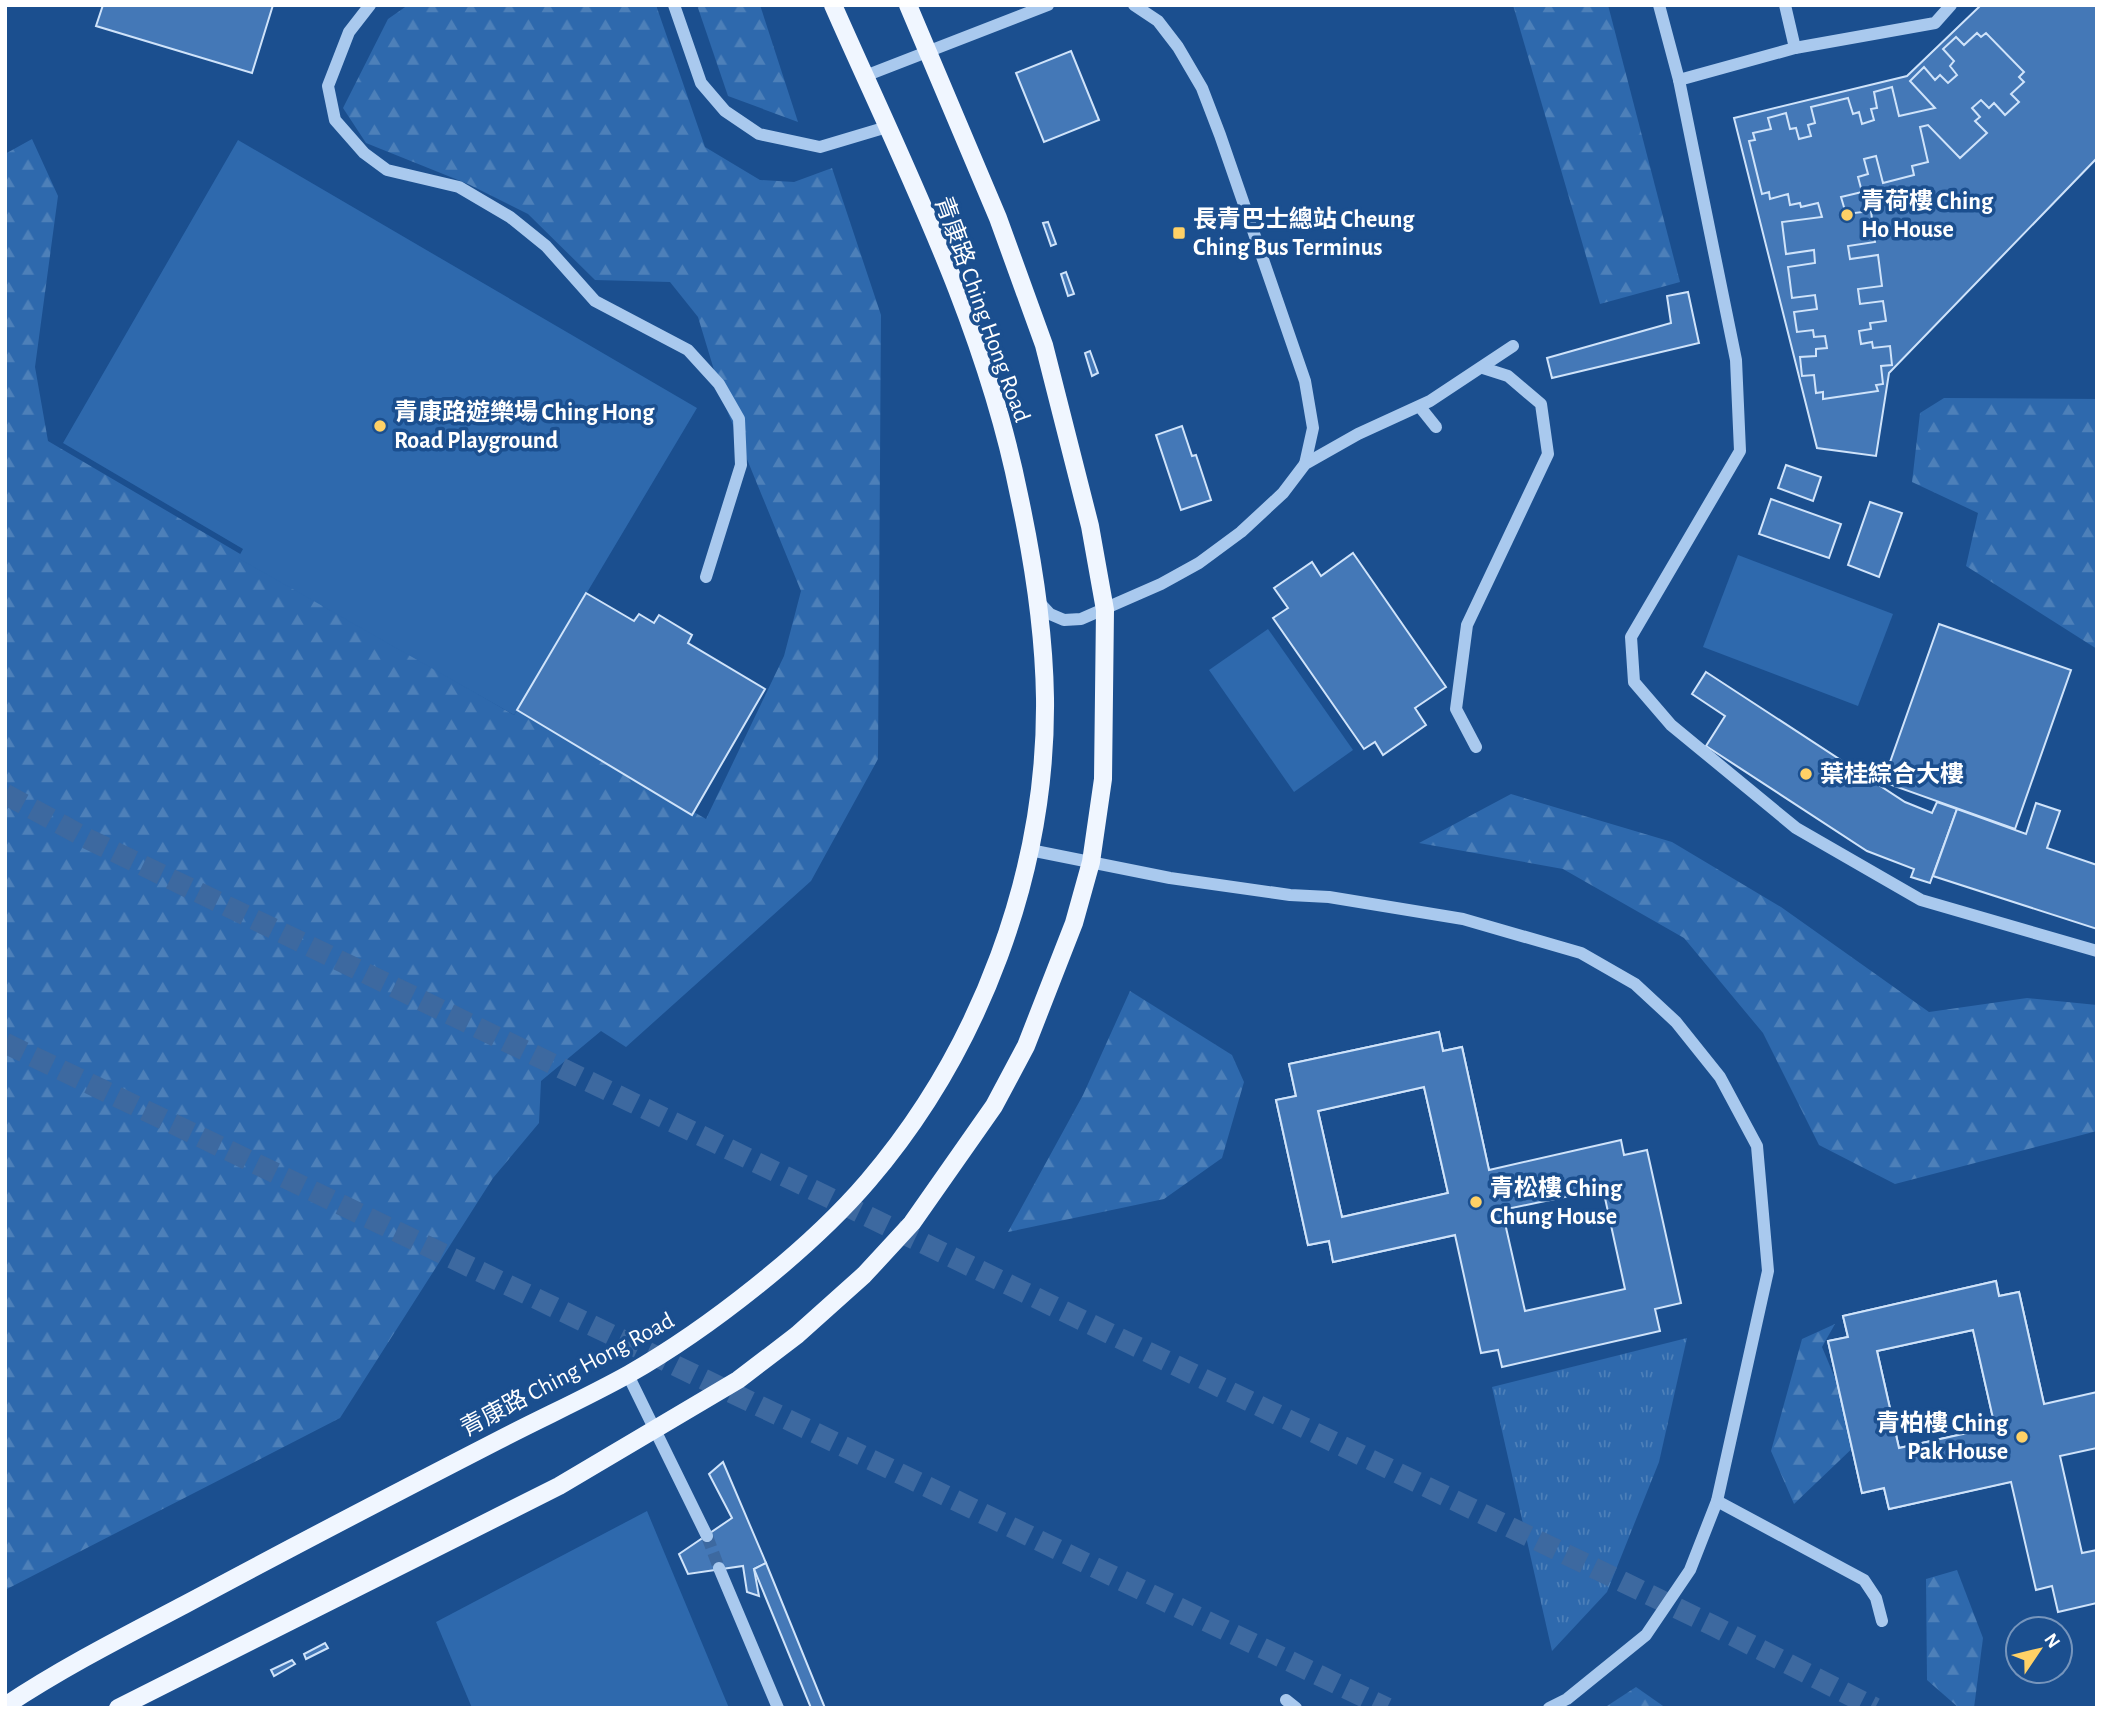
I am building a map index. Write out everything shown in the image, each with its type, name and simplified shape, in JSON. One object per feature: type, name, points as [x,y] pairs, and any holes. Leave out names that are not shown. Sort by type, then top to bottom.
[{"type":"main road","name":"青康路 Ching Hong Road","points":[[5,1706],[48,1678],[292,1547],[628,1374],[686,1339],[806,1243],[867,1183],[918,1115],[959,1048],[998,962],[1030,850],[1041,760],[1045,697],[1036,600],[1019,493],[980,357],[943,256],[833,5]]},
{"type":"main road","name":"青康路 Ching Hong Road","points":[[118,1708],[559,1486],[657,1431],[738,1380],[797,1335],[864,1275],[912,1223],[995,1106],[1026,1046],[1074,923],[1090,862],[1103,779],[1105,610],[1090,526],[1044,345],[998,218],[908,5]]},
{"type":"lane","points":[[370,5],[349,32],[328,86],[335,120],[364,153],[387,170],[459,187],[510,217],[546,246],[595,301],[688,349],[719,384],[739,419],[740,465],[706,578]]},
{"type":"lane","points":[[674,5],[701,83],[724,111],[759,134],[820,147],[887,127]]},
{"type":"lane","points":[[865,76],[1048,5]]},
{"type":"lane","points":[[1134,5],[1158,21],[1178,47],[1202,88],[1220,135],[1305,382],[1313,428],[1305,464]]},
{"type":"lane","points":[[1660,5],[1679,80],[1735,360],[1740,451],[1631,637],[1634,682],[1671,725],[1796,828],[1921,900],[2097,951]]},
{"type":"lane","points":[[1785,5],[1795,48]]},
{"type":"lane","points":[[1679,80],[1795,48],[1935,23],[1951,5]]},
{"type":"lane","points":[[1036,600],[1050,614],[1064,620],[1081,620],[1199,563],[1241,532],[1283,493],[1305,464],[1358,434],[1420,407],[1513,346]]},
{"type":"lane","points":[[1476,747],[1456,709],[1467,625],[1548,454],[1541,404],[1508,376],[1483,368]]},
{"type":"lane","points":[[1420,407],[1436,427]]},
{"type":"lane","points":[[1030,850],[1170,878],[1290,895],[1329,897],[1463,919],[1581,953],[1635,984],[1676,1022],[1720,1077],[1757,1146],[1768,1270],[1717,1501],[1690,1570],[1646,1635],[1567,1699],[1549,1708]]},
{"type":"lane","points":[[628,1374],[707,1536]]},
{"type":"lane","points":[[1717,1501],[1864,1580],[1875,1598],[1882,1621]]},
{"type":"lane","points":[[719,1568],[778,1708]]},
{"type":"green space","points":[[408,5],[656,5],[705,147],[760,180],[794,182],[832,168],[881,315],[878,759],[811,881],[626,1047],[601,1031],[541,1081],[539,1123],[493,1178],[340,1418],[5,1590],[5,154],[32,139],[58,196],[35,367],[48,441],[514,715],[517,710],[706,819],[784,656],[801,591],[724,403],[698,317],[670,282],[595,280],[528,214],[468,184],[366,143],[343,108],[388,19]]},
{"type":"green space","points":[[697,5],[760,5],[798,122],[728,96]]},
{"type":"green space","points":[[1513,5],[1608,5],[1680,282],[1600,304]]},
{"type":"green space","name":"青康路遊樂場 Ching Hong Road Playground","points":[[238,140],[697,408],[514,715],[238,558],[243,549],[63,443]]},
{"type":"green space","points":[[1944,398],[2097,399],[2097,649],[1966,566],[1978,513],[1912,482],[1920,413]]},
{"type":"green space","points":[[1738,555],[1893,614],[1858,706],[1703,647]]},
{"type":"green space","points":[[1268,629],[1353,750],[1294,792],[1209,670]]},
{"type":"green space","points":[[1511,794],[1672,842],[1781,907],[1929,1012],[2027,998],[2097,1005],[2097,1131],[1895,1184],[1819,1145],[1763,1033],[1684,938],[1563,869],[1419,843]]},
{"type":"green space","points":[[1130,991],[1232,1055],[1244,1082],[1222,1158],[1164,1199],[1008,1232],[1083,1095]]},
{"type":"green space","points":[[1835,1324],[1822,1347],[1861,1440],[1794,1504],[1771,1451],[1802,1339]]},
{"type":"green space","points":[[1687,1338],[1659,1462],[1607,1592],[1552,1651],[1492,1387]]},
{"type":"green space","points":[[647,1511],[729,1708],[472,1708],[436,1622]]},
{"type":"green space","points":[[1957,1570],[1983,1638],[1974,1708],[1959,1708],[1927,1680],[1926,1579]]},
{"type":"green space","points":[[1636,1687],[1666,1708],[1604,1708]]},
{"type":"building","points":[[103,5],[273,5],[252,73],[96,26]]},
{"type":"building","points":[[1981,5],[2097,5],[2097,158],[1889,373],[1876,456],[1817,448],[1734,118],[1907,76]]},
{"type":"building","name":"青荷樓 Ching Ho House","points":[[1977,33],[1981,37],[1986,33],[2024,72],[2019,77],[2024,82],[2011,94],[2019,102],[2005,115],[1994,103],[1989,108],[1981,100],[1972,108],[1980,117],[1975,121],[1987,133],[1960,158],[1928,125],[1920,127],[1928,162],[1912,166],[1914,175],[1883,183],[1876,156],[1864,159],[1868,174],[1858,177],[1862,192],[1841,197],[1846,214],[1871,211],[1875,242],[1848,246],[1850,259],[1878,255],[1882,286],[1858,289],[1860,304],[1883,301],[1886,321],[1870,323],[1871,329],[1859,331],[1861,344],[1872,342],[1873,348],[1890,346],[1892,365],[1881,366],[1883,384],[1876,385],[1878,391],[1823,399],[1823,392],[1816,393],[1814,375],[1802,376],[1800,357],[1816,356],[1816,349],[1827,348],[1825,336],[1814,337],[1813,330],[1797,332],[1794,312],[1817,309],[1815,295],[1792,298],[1788,267],[1815,263],[1814,250],[1786,254],[1782,222],[1822,217],[1818,203],[1801,207],[1800,203],[1790,205],[1788,194],[1770,199],[1769,192],[1762,194],[1749,141],[1755,140],[1753,133],[1771,129],[1768,118],[1786,113],[1790,129],[1796,128],[1799,139],[1811,136],[1808,125],[1815,123],[1811,107],[1848,98],[1853,114],[1859,112],[1862,124],[1874,120],[1871,109],[1877,108],[1874,92],[1892,87],[1899,116],[1935,108],[1910,81],[1924,67],[1935,80],[1940,75],[1948,83],[1957,75],[1950,66],[1954,61],[1943,49],[1956,37],[1964,45]]},
{"type":"building","points":[[1071,51],[1099,120],[1044,142],[1016,73]]},
{"type":"building","points":[[1048,222],[1056,244],[1051,246],[1043,223]]},
{"type":"building","points":[[1066,272],[1074,294],[1068,296],[1061,274]]},
{"type":"building","points":[[1688,292],[1699,343],[1552,378],[1547,358],[1671,323],[1667,296]]},
{"type":"building","points":[[1090,351],[1098,373],[1092,376],[1085,353]]},
{"type":"building","points":[[1182,426],[1192,456],[1196,455],[1211,500],[1181,510],[1156,435]]},
{"type":"building","points":[[1786,465],[1821,477],[1813,501],[1778,488]]},
{"type":"building","points":[[1771,499],[1841,524],[1829,558],[1759,534]]},
{"type":"building","points":[[1870,502],[1902,513],[1879,577],[1848,565]]},
{"type":"building","points":[[1353,553],[1446,687],[1415,708],[1426,725],[1383,755],[1375,742],[1364,749],[1273,618],[1288,608],[1274,588],[1312,562],[1321,576]]},
{"type":"building","points":[[586,593],[634,621],[639,614],[654,623],[659,615],[692,635],[688,643],[765,689],[692,815],[517,710]]},
{"type":"building","points":[[1939,624],[2071,670],[2015,829],[1883,782]]},
{"type":"building","name":"葉桂綜合大樓","points":[[1706,672],[1905,802],[1932,813],[1937,802],[1957,809],[1930,883],[1911,877],[1914,869],[1867,851],[1706,746],[1725,716],[1692,694]]},
{"type":"building","points":[[2036,803],[2060,811],[2047,848],[2097,865],[2097,929],[1933,876],[1957,809],[2026,834]]},
{"type":"building","points":[[1439,1032],[1443,1051],[1462,1047],[1501,1225],[1333,1262],[1329,1241],[1308,1245],[1276,1100],[1296,1096],[1289,1064]],"holes":[[[1424,1087],[1448,1193],[1342,1217],[1318,1111]]]},
{"type":"building","name":"青松樓 Ching Chung House","points":[[1439,1032],[1443,1051],[1462,1047],[1489,1170],[1621,1140],[1624,1155],[1647,1150],[1681,1303],[1655,1309],[1660,1331],[1502,1367],[1498,1350],[1481,1353],[1455,1235],[1333,1262],[1329,1241],[1308,1245],[1276,1100],[1296,1096],[1289,1064]],"holes":[[[1424,1087],[1448,1193],[1342,1217],[1318,1111]],[[1603,1189],[1625,1289],[1525,1311],[1502,1210]]]},
{"type":"building","name":"青柏樓 Ching Pak House","points":[[1996,1281],[1999,1296],[2019,1292],[2059,1471],[1889,1509],[1884,1488],[1862,1493],[1828,1341],[1848,1337],[1843,1316]],"holes":[[[1973,1330],[1995,1427],[1899,1448],[1877,1351]]]},
{"type":"building","name":"青柏樓 Ching Pak House","points":[[1996,1281],[1999,1296],[2019,1292],[2044,1404],[2097,1392],[2097,1448],[2060,1456],[2082,1553],[2097,1550],[2097,1603],[2058,1612],[2052,1586],[2036,1590],[2011,1482],[1889,1509],[1884,1488],[1862,1493],[1828,1341],[1848,1337],[1843,1316]],"holes":[[[1973,1330],[1995,1427],[1899,1448],[1877,1351]]]},
{"type":"building","points":[[723,1462],[766,1563],[754,1569],[759,1596],[747,1592],[743,1566],[688,1574],[679,1554],[732,1518],[709,1474]]},
{"type":"building","points":[[766,1563],[825,1708],[811,1708],[754,1569]]},
{"type":"building","points":[[325,1643],[328,1648],[306,1659],[304,1654]]},
{"type":"building","points":[[292,1660],[295,1664],[274,1676],[271,1670]]},
{"type":"tunnel","points":[[5,794],[86,838],[1714,1626],[1875,1708]]},
{"type":"tunnel","points":[[5,1043],[1387,1708]]},
{"type":"tunnel","points":[[707,1536],[719,1568]]},
{"type":"place","name":"青荷樓 Ching Ho House","points":[[1847,215]]},
{"type":"place","name":"長青巴士總站 Cheung Ching Bus Terminus","points":[[1179,233]]},
{"type":"place","name":"青康路遊樂場 Ching Hong Road Playground","points":[[380,426]]},
{"type":"place","name":"葉桂綜合大樓","points":[[1806,774]]},
{"type":"place","name":"青松樓 Ching Chung House","points":[[1476,1202]]},
{"type":"place","name":"青柏樓 Ching Pak House","points":[[2022,1437]]}]
